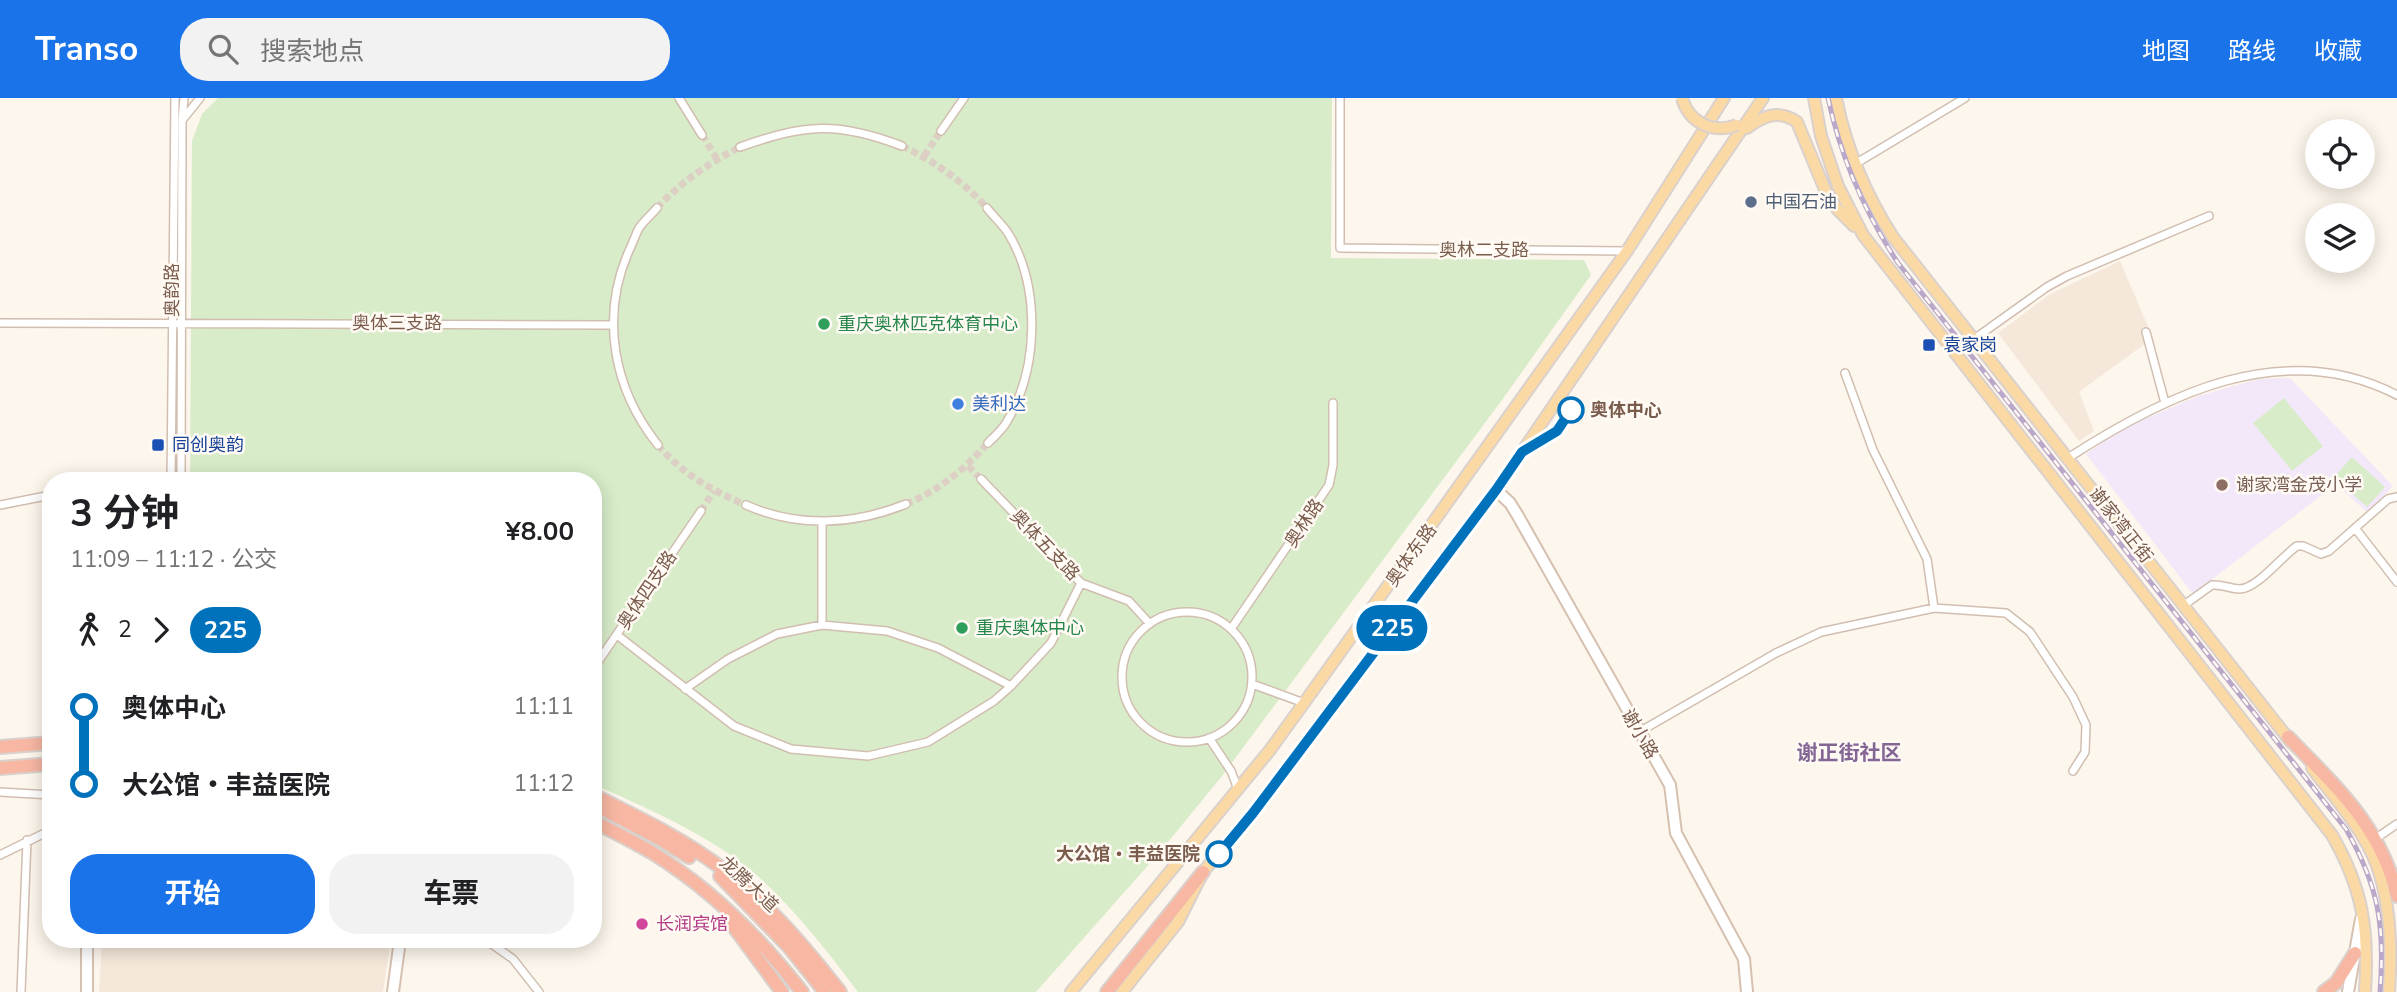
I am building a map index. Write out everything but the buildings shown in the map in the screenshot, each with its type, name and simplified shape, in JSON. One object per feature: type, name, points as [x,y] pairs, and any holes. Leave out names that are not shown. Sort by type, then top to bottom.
[{"type":"highway","points":[[2288,737],[2350,801],[2375,839],[2390,871],[2397,895]]},
{"type":"highway","points":[[3,747],[42,744]]},
{"type":"highway","points":[[3,768],[42,765]]},
{"type":"highway","points":[[602,800],[664,830],[720,867],[757,898],[813,957],[840,992]]},
{"type":"highway","name":"龙腾大道","points":[[602,809],[660,839],[719,875],[789,947],[825,992]]},
{"type":"highway","name":"龙腾大道","points":[[602,826],[651,852],[706,891],[774,956],[802,992]]},
{"type":"highway","points":[[1107,992],[1203,872]]},
{"type":"highway","points":[[706,891],[782,992]]},
{"type":"highway","points":[[2324,992],[2336,983],[2355,953]]},
{"type":"main road","points":[[1682,98],[1690,114],[1708,127],[1738,130],[1765,116],[1783,115],[1797,122],[1826,192],[1863,235]]},
{"type":"main road","name":"奥体东路","points":[[1071,992],[1238,789],[1304,703],[1627,251],[1724,98]]},
{"type":"main road","points":[[1738,130],[1763,98]]},
{"type":"main road","name":"谢家湾正街","points":[[1814,98],[1821,136],[1838,186],[1863,235],[2332,835],[2350,866],[2363,911],[2367,966],[2365,992]]},
{"type":"main road","name":"谢家湾正街","points":[[1836,98],[1855,164],[1878,214],[1893,237],[2349,816],[2375,861],[2384,888],[2391,957],[2389,992]]},
{"type":"main road","name":"奥体东路","points":[[1122,992],[1178,922],[1203,872],[1253,813],[1496,490],[1738,130]]},
{"type":"street","points":[[173,98],[177,121]]},
{"type":"street","name":"奥韵路","points":[[171,472],[177,121],[184,98]]},
{"type":"street","points":[[177,121],[200,98]]},
{"type":"street","points":[[679,98],[702,135]]},
{"type":"street","points":[[941,131],[964,98]]},
{"type":"street","name":"奥林二支路","points":[[1340,98],[1340,248],[1627,251]]},
{"type":"street","points":[[1855,164],[1965,98]]},
{"type":"street","name":"奥韵路","points":[[177,121],[182,322],[181,472]]},
{"type":"street","points":[[740,147],[784,132],[810,128],[841,128],[902,146]]},
{"type":"street","points":[[657,208],[639,228],[619,274],[612,324],[621,378],[641,424],[658,445]]},
{"type":"street","points":[[987,208],[1008,233],[1026,275],[1033,322],[1028,372],[1006,424],[988,443]]},
{"type":"street","points":[[1975,339],[2067,276],[2209,216]]},
{"type":"street","name":"奥体三支路","points":[[0,323],[612,324]]},
{"type":"street","points":[[2146,332],[2165,403]]},
{"type":"street","points":[[2068,458],[2118,426],[2165,403],[2225,382],[2281,371],[2310,370],[2358,379],[2397,395]]},
{"type":"street","points":[[1845,373],[1873,450],[1927,559],[1934,608]]},
{"type":"street","name":"奥林路","points":[[1231,629],[1329,485],[1333,465],[1333,403]]},
{"type":"street","name":"奥体五支路","points":[[981,479],[1081,583],[1129,601],[1150,624]]},
{"type":"street","name":"谢小路","points":[[1496,490],[1514,509],[1670,785],[1676,833],[1744,959],[1747,992]]},
{"type":"street","points":[[0,505],[42,497]]},
{"type":"street","points":[[2184,606],[2216,584],[2239,589],[2246,587],[2272,570],[2297,546],[2325,553],[2388,499],[2397,498]]},
{"type":"street","points":[[746,505],[767,515],[822,523],[878,515],[906,504]]},
{"type":"street","name":"奥体四支路","points":[[602,656],[701,511]]},
{"type":"street","points":[[822,523],[822,625]]},
{"type":"street","points":[[2355,528],[2397,582]]},
{"type":"street","points":[[617,635],[734,726],[791,749],[868,756],[928,742],[994,701],[1051,643],[1081,583]]},
{"type":"street","points":[[1639,732],[1776,653],[1821,632],[1934,608],[2006,613],[2030,632],[2073,697],[2086,725],[2085,752],[2073,771]]},
{"type":"street","points":[[1191,612],[1212,617],[1231,629],[1244,645],[1251,664],[1252,684],[1247,704],[1236,721],[1219,735],[1198,742],[1176,741],[1155,734],[1138,720],[1127,702],[1122,680],[1125,658],[1135,639],[1150,624],[1170,615],[1191,612]]},
{"type":"street","points":[[685,689],[727,659],[778,634],[822,625],[887,631],[938,648],[1010,686]]},
{"type":"street","points":[[1252,684],[1304,703]]},
{"type":"street","points":[[1209,738],[1231,771],[1238,789]]},
{"type":"street","points":[[0,792],[42,794]]},
{"type":"street","points":[[602,806],[609,813]]},
{"type":"street","points":[[2375,839],[2397,824]]},
{"type":"street","points":[[0,855],[42,834]]},
{"type":"street","points":[[21,992],[27,840]]},
{"type":"street","name":"谢家湾正街","points":[[2348,992],[2363,911]]},
{"type":"street","points":[[87,948],[87,992]]},
{"type":"street","points":[[393,992],[399,948]]},
{"type":"street","points":[[497,948],[513,959],[540,992]]},
{"type":"street","name":"谢家湾正街","points":[[2391,957],[2395,992]]},
{"type":"shaded area","points":[[2120,261],[2153,338],[2079,392],[2094,431],[2079,441],[1998,333],[2050,294]]},
{"type":"shaded area","name":"谢家湾金茂小学","points":[[2290,378],[2393,486],[2368,513],[2336,484],[2193,594],[2086,454],[2112,436],[2198,396],[2259,379]]},
{"type":"shaded area","points":[[102,948],[390,948],[383,992],[99,992]]},
{"type":"green space","name":"重庆奥体中心","points":[[218,98],[1332,98],[1331,258],[1584,260],[1591,275],[1502,400],[1222,776],[1159,853],[1036,992],[858,992],[792,910],[748,868],[693,832],[602,788],[602,472],[190,472],[192,141],[202,114]]},
{"type":"green space","points":[[2284,398],[2323,446],[2292,471],[2253,423]]},
{"type":"green space","points":[[2352,457],[2385,487],[2367,507],[2334,477]]},
{"type":"tunnel","points":[[924,156],[941,131]]},
{"type":"tunnel","points":[[702,135],[717,159]]},
{"type":"tunnel","points":[[902,146],[948,173],[969,189],[987,208]]},
{"type":"tunnel","points":[[657,208],[696,174],[740,147]]},
{"type":"tunnel","points":[[906,504],[929,493],[950,478],[988,443]]},
{"type":"tunnel","points":[[658,445],[698,480],[746,505]]},
{"type":"tunnel","points":[[968,466],[981,479]]},
{"type":"tunnel","points":[[701,511],[714,491]]},
{"type":"railway","points":[[1828,98],[1855,184],[1898,263],[2346,829],[2366,870],[2377,908],[2381,947],[2380,992]]},
{"type":"bus line","name":"225","points":[[1219,854],[1253,813],[1522,452],[1557,431],[1571,410]]},
{"type":"place","name":"中国石油","points":[[1751,202]]},
{"type":"place","name":"重庆奥林匹克体育中心","points":[[824,324]]},
{"type":"place","name":"袁家岗","points":[[1929,345]]},
{"type":"place","name":"美利达","points":[[958,404]]},
{"type":"place","name":"奥体中心","points":[[1571,410]]},
{"type":"place","name":"同创奥韵","points":[[158,445]]},
{"type":"place","name":"谢家湾金茂小学","points":[[2222,485]]},
{"type":"place","name":"重庆奥体中心","points":[[962,628]]},
{"type":"place","name":"大公馆‧丰益医院","points":[[1219,854]]},
{"type":"place","name":"长润宾馆","points":[[642,924]]},
{"type":"district","name":"谢正街社区","points":[[1849,753]]}]
